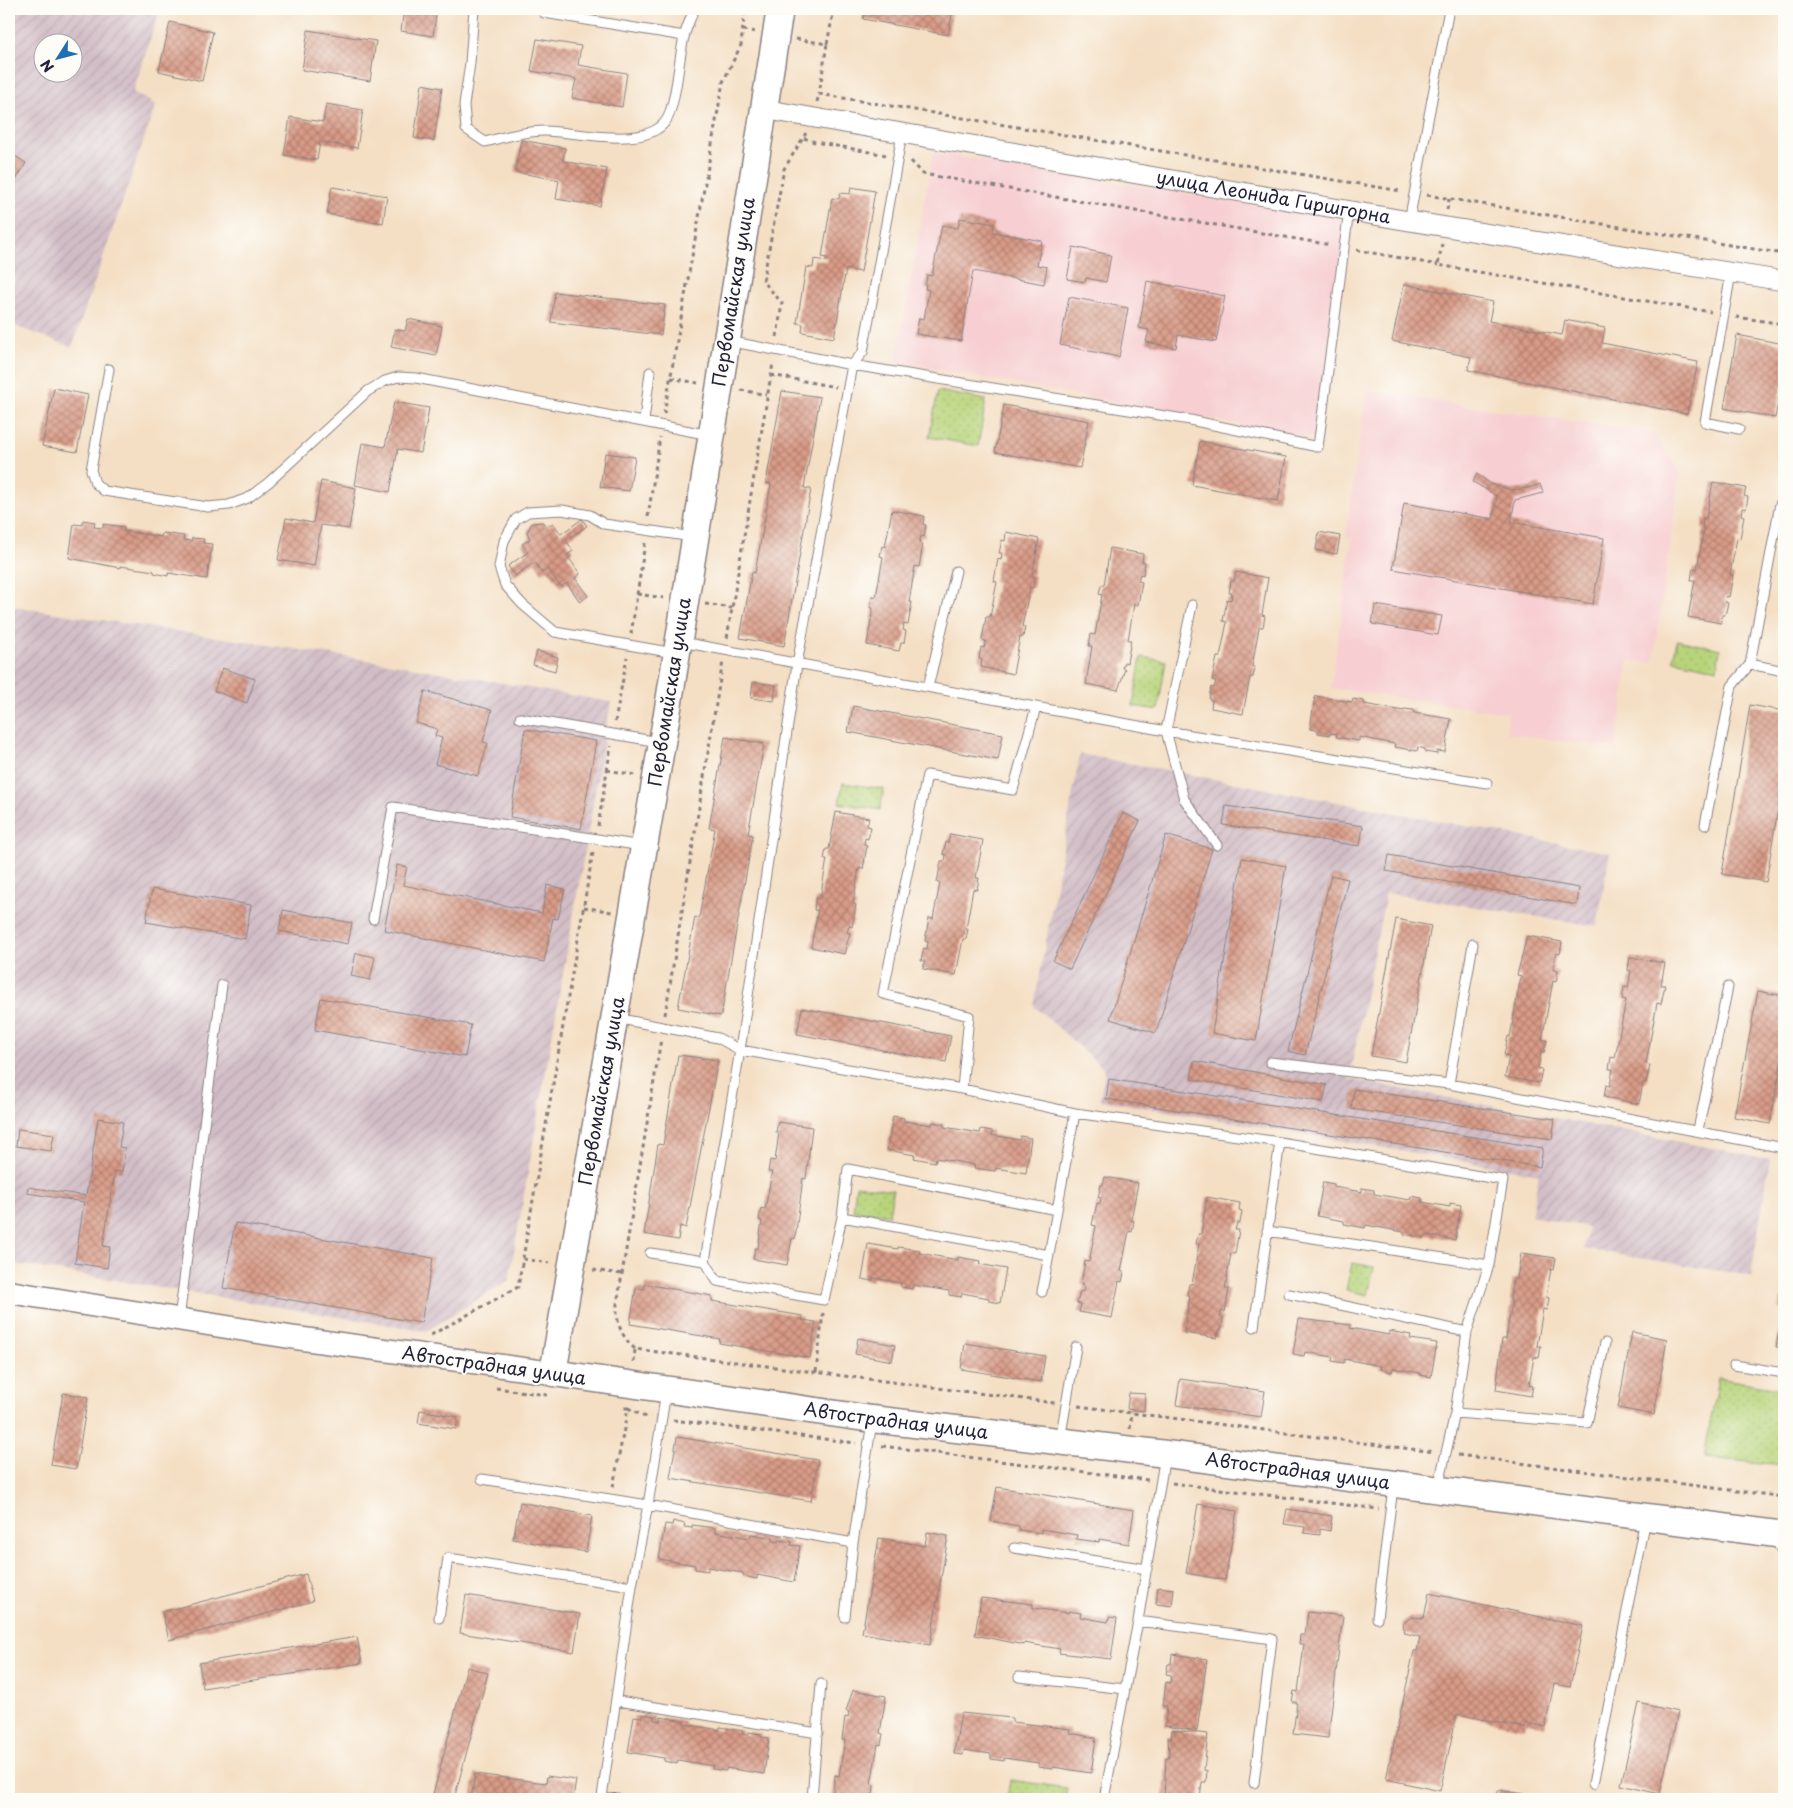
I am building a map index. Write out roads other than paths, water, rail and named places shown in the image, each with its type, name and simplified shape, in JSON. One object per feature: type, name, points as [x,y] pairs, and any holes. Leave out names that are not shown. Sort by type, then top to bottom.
[{"type":"main road","name":"Первомайская улица","points":[[551,1385],[570,1266],[616,1018],[662,742],[725,340],[780,9]]},
{"type":"main road","name":"Автострадная улица","points":[[551,1385],[626,1400],[666,1391],[872,1419],[1166,1454],[1646,1516],[1780,1541]]},
{"type":"street","name":"улица Леонида Гиршгорна","points":[[763,109],[1409,221],[1784,281]]},
{"type":"street","name":"Автострадная улица","points":[[9,1292],[296,1338],[551,1385]]},
{"type":"lane","points":[[474,9],[470,63],[464,105],[466,129],[485,142],[545,131],[612,137],[643,136],[661,128],[668,117],[676,92],[684,36],[694,9]]},
{"type":"lane","points":[[1409,221],[1448,9]]},
{"type":"lane","points":[[544,13],[684,36]]},
{"type":"lane","points":[[902,134],[863,352],[852,365],[797,664],[740,1050],[705,1261],[717,1281],[824,1300],[842,1217],[848,1169],[1057,1210]]},
{"type":"lane","points":[[725,340],[852,365],[1123,408],[1318,447],[1348,210]]},
{"type":"lane","points":[[1731,273],[1705,422],[1739,429]]},
{"type":"lane","points":[[109,368],[91,470],[95,483],[104,491],[208,507],[229,505],[248,498],[270,482],[368,391],[385,381],[398,377],[471,387],[711,435]]},
{"type":"lane","points":[[644,421],[650,372]]},
{"type":"lane","points":[[1705,825],[1732,686],[1750,664],[1780,504]]},
{"type":"lane","points":[[695,537],[604,524],[590,515],[572,512],[528,512],[516,519],[504,541],[499,567],[505,584],[522,604],[555,632],[629,645],[725,650],[1166,731],[1487,783]]},
{"type":"lane","points":[[928,687],[956,571]]},
{"type":"lane","points":[[1192,605],[1166,731],[1184,799],[1217,845]]},
{"type":"lane","points":[[1750,664],[1784,670]]},
{"type":"lane","points":[[962,1089],[969,1016],[883,994],[927,775],[1013,790],[1036,707]]},
{"type":"lane","points":[[520,718],[662,742]]},
{"type":"lane","points":[[373,919],[393,807],[644,847]]},
{"type":"lane","points":[[1450,1084],[1473,944]]},
{"type":"lane","points":[[178,1319],[222,985]]},
{"type":"lane","points":[[1698,1130],[1728,988]]},
{"type":"lane","points":[[616,1018],[718,1038],[740,1050],[962,1089],[1075,1113],[1280,1142],[1503,1180],[1489,1265],[1466,1332],[1455,1413],[1438,1490]]},
{"type":"lane","points":[[1270,1062],[1450,1084],[1784,1148]]},
{"type":"lane","points":[[1042,1292],[1075,1113]]},
{"type":"lane","points":[[1254,1327],[1280,1142]]},
{"type":"lane","points":[[842,1217],[1049,1255]]},
{"type":"lane","points":[[1267,1231],[1489,1265]]},
{"type":"lane","points":[[650,1253],[705,1261]]},
{"type":"lane","points":[[1289,1294],[1466,1332]]},
{"type":"lane","points":[[1455,1413],[1587,1423],[1605,1343]]},
{"type":"lane","points":[[1060,1442],[1076,1347]]},
{"type":"lane","points":[[1734,1365],[1784,1373]]},
{"type":"lane","points":[[619,1799],[602,1797],[618,1701],[632,1586],[648,1505],[666,1391]]},
{"type":"lane","points":[[845,1617],[853,1543],[872,1419]]},
{"type":"lane","points":[[1104,1799],[1138,1621],[1166,1454]]},
{"type":"lane","points":[[482,1479],[648,1505],[853,1543]]},
{"type":"lane","points":[[1378,1618],[1394,1484]]},
{"type":"lane","points":[[1593,1784],[1646,1516]]},
{"type":"lane","points":[[1014,1548],[1147,1569]]},
{"type":"lane","points":[[439,1618],[448,1558],[632,1586]]},
{"type":"lane","points":[[1138,1621],[1272,1639],[1254,1783]]},
{"type":"lane","points":[[1019,1677],[1125,1689]]},
{"type":"lane","points":[[812,1799],[821,1684]]},
{"type":"lane","points":[[618,1701],[818,1733]]}]
